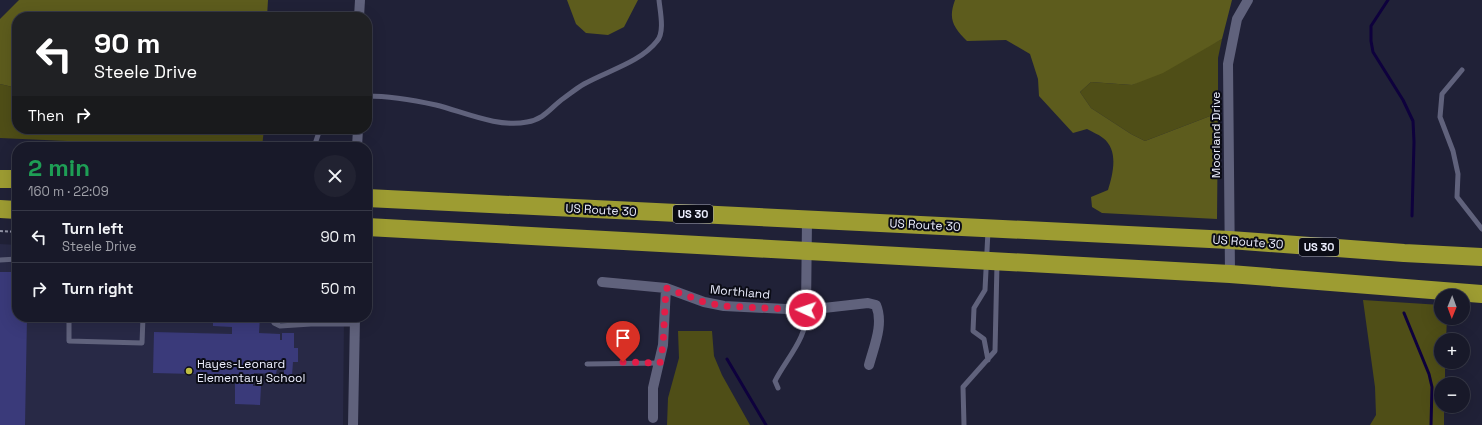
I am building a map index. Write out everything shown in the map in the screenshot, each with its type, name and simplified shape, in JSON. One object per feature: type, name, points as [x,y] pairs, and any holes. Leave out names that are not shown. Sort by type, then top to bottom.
[{"type":"highway","points":[[0,179],[12,179]]},
{"type":"highway","name":"US Route 30","points":[[372,198],[1230,240],[1404,253],[1482,257]]},
{"type":"highway","points":[[0,209],[12,210]]},
{"type":"highway","points":[[372,227],[1230,274],[1482,294]]},
{"type":"street","points":[[359,12],[360,0]]},
{"type":"street","name":"Moorland Drive","points":[[1230,274],[1228,64],[1237,19],[1248,0]]},
{"type":"street","points":[[806,310],[807,220]]},
{"type":"street","name":"Morthland","points":[[602,282],[666,288],[704,302],[724,306],[806,310],[868,303],[876,305],[880,322],[869,365]]},
{"type":"street","points":[[653,418],[653,388],[663,345],[666,288]]},
{"type":"street","points":[[353,425],[354,322]]},
{"type":"lane","points":[[372,96],[404,99],[436,105],[493,122],[527,123],[546,115],[559,101],[585,84],[620,67],[648,50],[658,40],[661,30],[659,0]]},
{"type":"lane","points":[[1462,70],[1442,94],[1440,117],[1454,151],[1458,174],[1457,197],[1482,229]]},
{"type":"lane","points":[[964,425],[963,387],[995,351],[992,261],[988,228]]},
{"type":"lane","points":[[0,260],[12,259]]},
{"type":"lane","points":[[988,360],[984,339],[973,331],[974,308],[985,290],[992,261]]},
{"type":"lane","points":[[778,388],[775,382],[800,339],[807,321],[806,310]]},
{"type":"lane","points":[[69,322],[69,340],[142,342],[143,322]]},
{"type":"lane","points":[[274,322],[280,326],[332,322]]},
{"type":"lane","points":[[586,364],[660,363]]},
{"type":"path","points":[[0,231],[12,232]]},
{"type":"shaded area","points":[[19,0],[268,0],[267,12],[12,12],[12,87],[0,84],[0,19]]},
{"type":"shaded area","points":[[567,0],[638,0],[624,27],[608,35],[586,33],[576,24]]},
{"type":"shaded area","points":[[955,0],[1232,0],[1222,39],[1163,73],[1132,85],[1091,82],[1080,92],[1091,108],[1131,134],[1145,141],[1218,113],[1217,219],[1102,213],[1092,207],[1091,197],[1108,190],[1110,184],[1113,170],[1113,156],[1108,143],[1087,129],[1073,133],[1039,96],[1038,79],[1030,54],[1006,40],[967,41],[955,27],[953,22],[952,12]]},
{"type":"shaded area","points":[[1222,39],[1218,58],[1218,113],[1145,141],[1131,134],[1091,108],[1080,92],[1091,82],[1132,85]]},
{"type":"shaded area","points":[[0,84],[12,87],[12,134],[263,134],[263,142],[89,142],[0,138]]},
{"type":"shaded area","name":"Hayes-Leonard Elementary School","points":[[0,244],[12,245],[12,322],[344,322],[343,425],[0,425]]},
{"type":"shaded area","points":[[1363,300],[1434,305],[1434,325],[1447,325],[1446,333],[1434,333],[1434,369],[1445,369],[1445,377],[1434,377],[1434,413],[1444,413],[1444,425],[1370,425],[1376,415],[1375,387]]},
{"type":"shaded area","points":[[678,331],[712,331],[714,356],[722,375],[750,425],[667,425],[668,398],[679,358]]},
{"type":"building","points":[[0,272],[12,272],[12,322],[27,322],[25,425],[0,425]]},
{"type":"building","name":"Hayes-Leonard Elementary School","points":[[213,322],[260,322],[259,333],[280,334],[280,340],[282,340],[282,333],[294,333],[294,348],[298,348],[298,362],[293,362],[292,376],[284,376],[284,369],[277,369],[276,374],[254,373],[253,386],[261,386],[260,405],[235,404],[235,375],[153,373],[154,332],[232,334],[232,327],[213,326]]},
{"type":"waterway","points":[[1388,0],[1371,26],[1371,41],[1373,52],[1403,100],[1413,121],[1414,142],[1412,216]]},
{"type":"waterway","points":[[1404,313],[1429,374],[1432,387],[1431,425]]},
{"type":"waterway","points":[[727,359],[766,425]]},
{"type":"place","name":"Hayes-Leonard Elementary School","points":[[189,371]]},
{"type":"route","points":[[623,362],[660,363],[663,345],[666,288],[704,302],[724,306],[806,310]]}]
